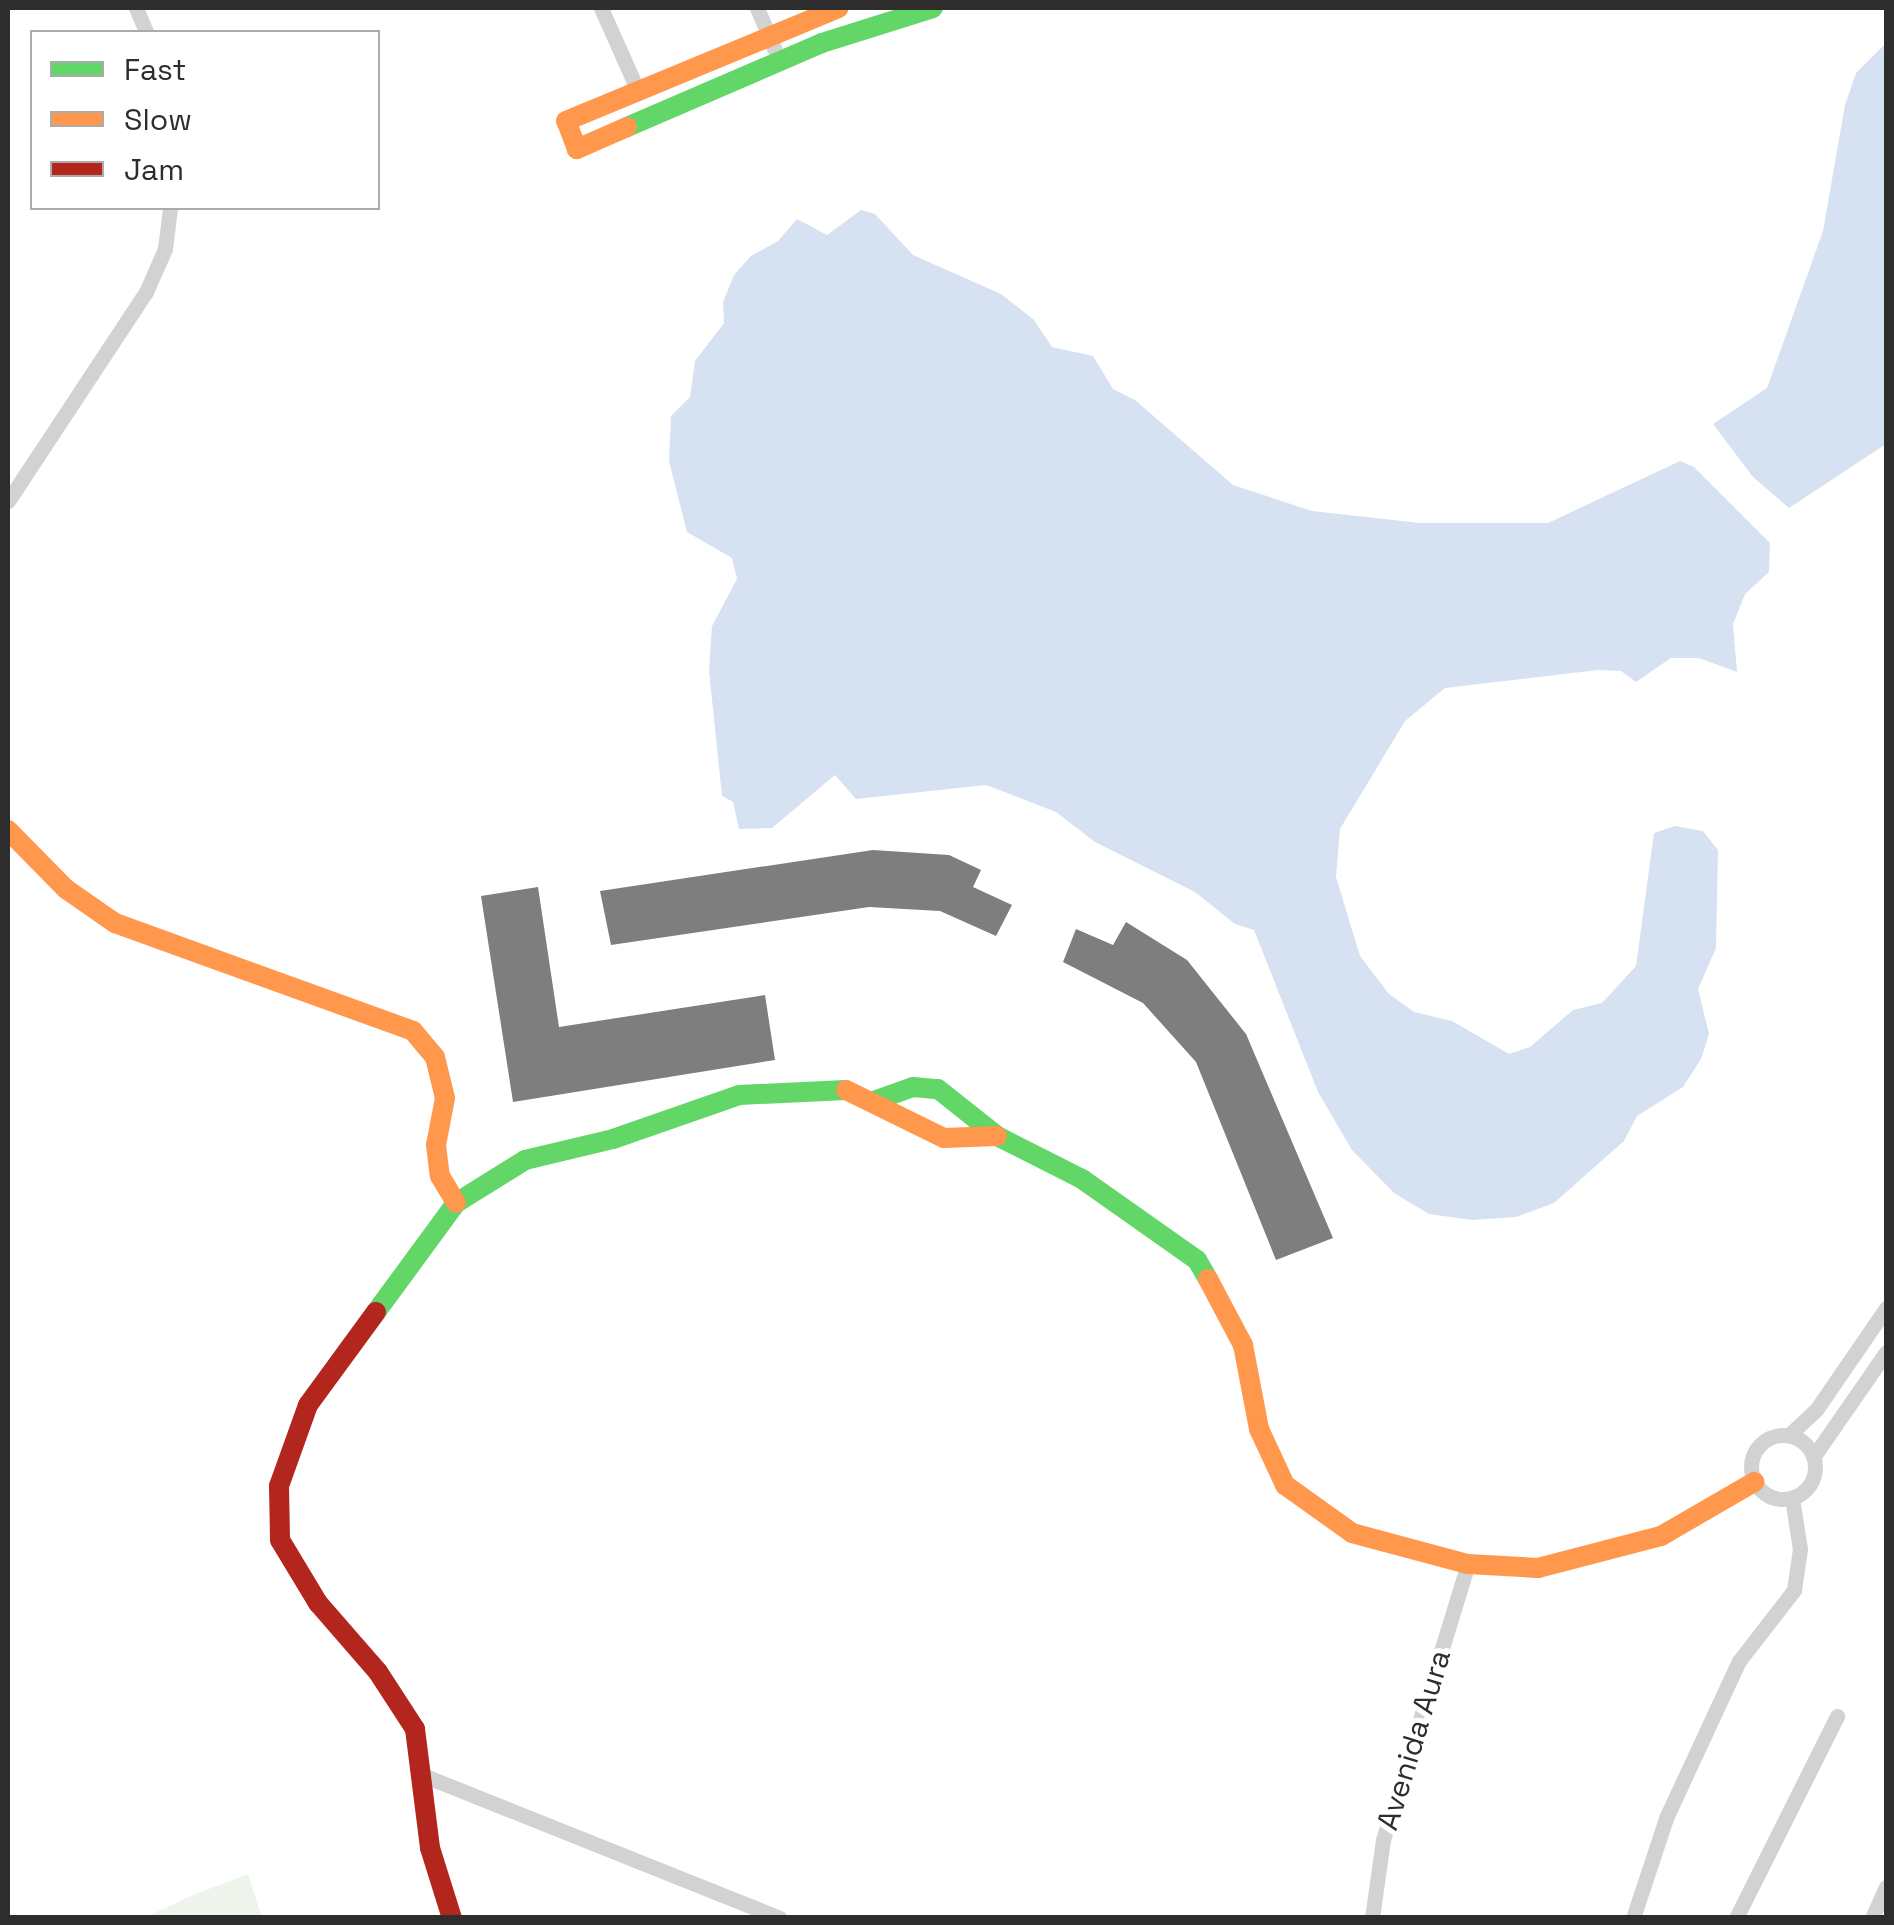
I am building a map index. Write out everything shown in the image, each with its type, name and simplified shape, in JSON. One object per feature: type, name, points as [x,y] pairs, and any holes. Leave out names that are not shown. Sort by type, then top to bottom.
[{"type":"street","points":[[601,8],[638,91]]},
{"type":"street","points":[[757,8],[780,62]]},
{"type":"street","points":[[839,8],[566,121],[577,149],[780,62],[932,8]]},
{"type":"street","points":[[8,501],[146,292],[165,249],[170,210]]},
{"type":"street","points":[[8,830],[66,889],[115,923],[339,999],[413,1031],[435,1057],[445,1098],[436,1146],[440,1176],[456,1203]]},
{"type":"street","points":[[452,1918],[430,1848],[425,1776],[414,1729],[378,1672],[318,1603],[280,1540],[279,1486],[308,1405],[456,1203],[525,1160],[739,1095],[838,1087],[874,1101],[915,1129],[944,1138],[997,1136]]},
{"type":"street","points":[[874,1101],[914,1087],[938,1089],[962,1102],[997,1136],[1082,1179],[1197,1260],[1243,1345],[1259,1429],[1285,1484],[1352,1533],[1468,1564],[1538,1568],[1661,1536],[1754,1482]]},
{"type":"street","points":[[1886,1308],[1816,1410],[1789,1434],[1760,1444],[1751,1462],[1754,1482],[1770,1497],[1792,1498],[1814,1478],[1814,1456],[1886,1352]]},
{"type":"street","points":[[1789,1434],[1814,1456]]},
{"type":"street","points":[[1632,1918],[1666,1818],[1739,1660],[1794,1590],[1800,1548],[1792,1498]]},
{"type":"street","name":"Avenida Aura","points":[[1372,1918],[1382,1840],[1468,1564]]},
{"type":"street","points":[[1736,1918],[1837,1716]]},
{"type":"street","points":[[425,1776],[780,1918]]},
{"type":"street","points":[[1872,1918],[1886,1887]]},
{"type":"shaded area","points":[[248,1874],[262,1917],[146,1917],[193,1895]]},
{"type":"water","points":[[1886,43],[1886,444],[1789,508],[1753,477],[1713,424],[1767,388],[1823,231],[1845,105],[1856,73]]},
{"type":"water","points":[[861,210],[875,214],[913,255],[1001,294],[1034,320],[1052,347],[1093,356],[1113,389],[1135,400],[1233,485],[1312,511],[1420,523],[1548,523],[1680,461],[1694,467],[1770,543],[1769,572],[1745,594],[1733,624],[1737,672],[1699,658],[1671,658],[1636,682],[1621,671],[1598,670],[1445,688],[1405,721],[1340,829],[1336,877],[1360,956],[1389,994],[1414,1012],[1452,1021],[1509,1054],[1530,1047],[1573,1010],[1602,1003],[1636,966],[1654,833],[1675,826],[1703,831],[1718,850],[1716,948],[1698,989],[1709,1034],[1701,1059],[1683,1087],[1637,1116],[1624,1141],[1554,1203],[1516,1217],[1472,1220],[1429,1214],[1394,1193],[1352,1150],[1318,1092],[1254,930],[1235,924],[1195,892],[1095,842],[1056,812],[986,785],[856,799],[835,775],[772,828],[739,829],[733,802],[722,796],[709,671],[712,626],[737,579],[732,558],[687,532],[669,461],[671,416],[690,397],[695,361],[724,323],[723,302],[734,275],[751,256],[778,241],[797,219],[827,235]]},
{"type":"building","points":[[873,850],[949,855],[981,870],[973,887],[1012,905],[996,936],[940,911],[869,907],[611,945],[600,891]]},
{"type":"building","points":[[538,887],[559,1027],[765,995],[775,1060],[513,1102],[481,896]]},
{"type":"building","points":[[1126,922],[1187,960],[1246,1034],[1333,1238],[1276,1260],[1196,1062],[1143,1003],[1063,962],[1076,929],[1113,945]]},
{"type":"traffic: fast","points":[[627,127],[822,43],[933,8]]},
{"type":"traffic: fast","points":[[874,1101],[913,1087],[938,1089],[997,1136],[1082,1179],[1197,1260],[1208,1279]]},
{"type":"traffic: fast","points":[[376,1312],[456,1203],[525,1160],[613,1139],[739,1095],[846,1090]]},
{"type":"traffic: slow","points":[[627,127],[577,149],[566,121],[839,8]]},
{"type":"traffic: slow","points":[[8,830],[66,889],[115,923],[413,1031],[435,1057],[445,1098],[436,1145],[440,1176],[456,1203]]},
{"type":"traffic: slow","points":[[846,1090],[944,1138],[997,1136]]},
{"type":"traffic: slow","points":[[1208,1279],[1243,1345],[1259,1429],[1285,1485],[1352,1533],[1468,1564],[1538,1568],[1661,1536],[1754,1482]]},
{"type":"traffic: jam","points":[[376,1312],[308,1405],[279,1486],[280,1540],[318,1603],[378,1672],[415,1729],[430,1848],[452,1918]]}]
